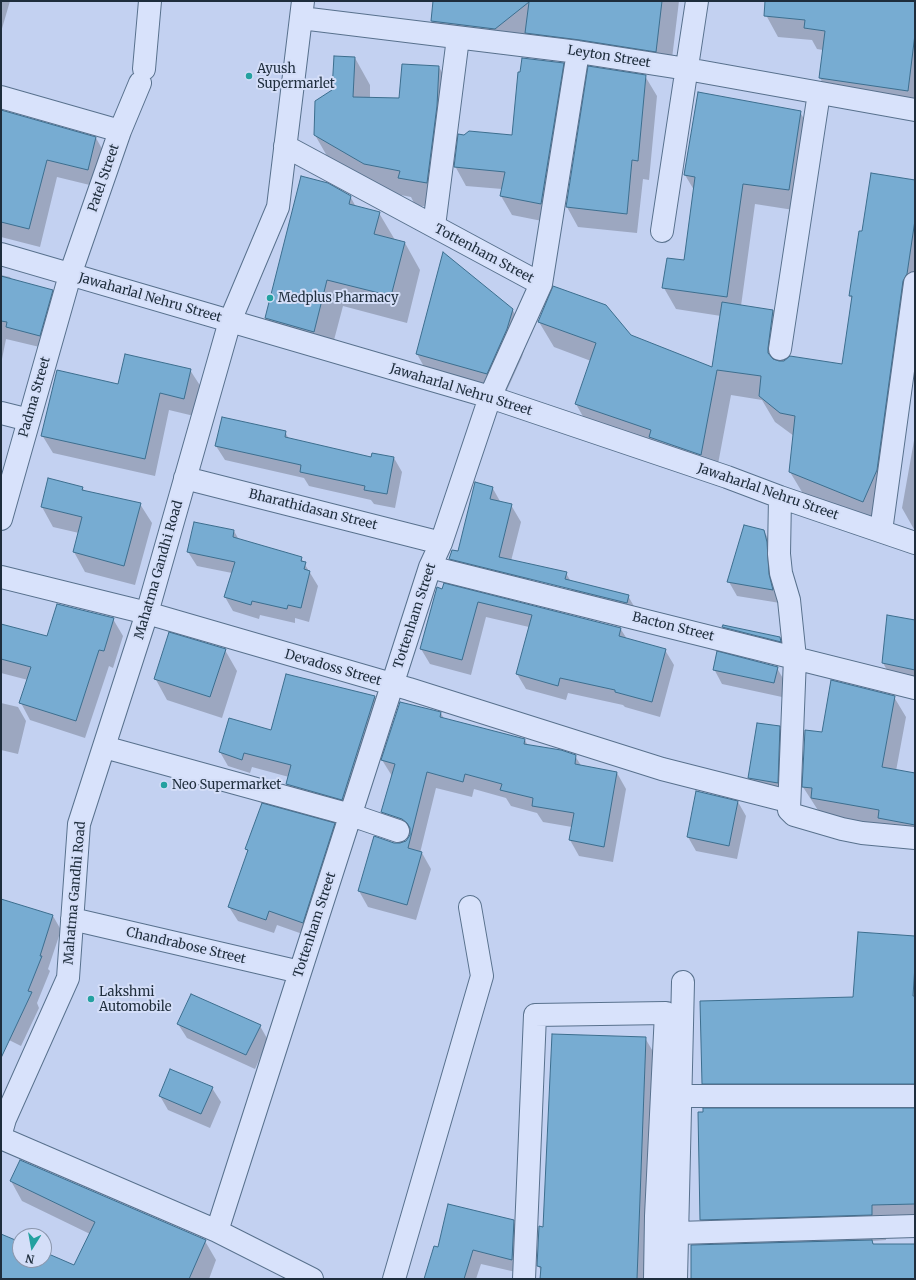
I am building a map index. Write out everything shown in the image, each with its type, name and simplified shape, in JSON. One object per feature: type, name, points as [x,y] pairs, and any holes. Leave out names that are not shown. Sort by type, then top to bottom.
[{"type":"street","name":"Patel Street","points":[[70,274],[120,131],[142,76],[150,1]]},
{"type":"street","points":[[662,231],[697,1]]},
{"type":"street","name":"Leyton Street","points":[[302,10],[458,38],[578,52],[687,69],[915,110]]},
{"type":"street","name":"Mahatma Gandhi Road","points":[[1,1133],[5,1119],[68,978],[79,824],[148,613],[230,321],[278,206],[302,10]]},
{"type":"street","points":[[434,226],[458,38]]},
{"type":"street","points":[[541,284],[578,52]]},
{"type":"street","points":[[780,349],[819,93]]},
{"type":"street","points":[[1,97],[120,131]]},
{"type":"street","name":"Tottenham Street","points":[[217,1231],[430,567],[441,543],[490,397],[541,284],[285,146]]},
{"type":"street","name":"Jawaharlal Nehru Street","points":[[1,254],[490,397],[727,477],[780,497],[915,543]]},
{"type":"street","name":"Padma Street","points":[[1,519],[70,274]]},
{"type":"street","points":[[882,531],[915,283]]},
{"type":"street","points":[[1,414],[29,420]]},
{"type":"street","name":"Bharathidasan Street","points":[[185,478],[441,543]]},
{"type":"street","points":[[780,497],[779,554],[781,573],[792,613],[795,658],[788,801],[789,810],[791,813],[801,817],[862,833],[915,838]]},
{"type":"street","name":"Bacton Street","points":[[430,567],[915,688]]},
{"type":"street","name":"Devadoss Street","points":[[1,577],[148,613],[393,685],[662,769],[788,801]]},
{"type":"street","points":[[104,747],[351,815],[398,831]]},
{"type":"street","points":[[394,1279],[482,976],[470,907]]},
{"type":"street","name":"Chandrabose Street","points":[[72,919],[300,972]]},
{"type":"street","points":[[676,1279],[683,982]]},
{"type":"street","points":[[524,1279],[535,1015],[666,1013],[655,1279]]},
{"type":"street","points":[[680,1096],[915,1096]]},
{"type":"street","points":[[1,1138],[217,1231],[312,1279]]},
{"type":"street","points":[[677,1233],[915,1226]]},
{"type":"building","points":[[433,1],[662,1],[656,52],[525,33],[529,2],[495,29],[431,21]]},
{"type":"building","points":[[765,1],[915,1],[915,34],[908,91],[819,78],[825,31],[804,28],[805,20],[764,16]]},
{"type":"building","points":[[334,56],[355,57],[353,97],[399,98],[402,64],[439,66],[437,106],[427,183],[398,178],[400,171],[364,164],[314,135],[315,101],[332,90]]},
{"type":"building","points":[[522,58],[564,63],[541,204],[500,196],[505,172],[454,167],[458,134],[464,135],[469,131],[512,135],[518,72],[520,72]]},
{"type":"building","points":[[588,66],[646,75],[638,161],[632,160],[627,214],[566,207]]},
{"type":"building","points":[[698,92],[801,111],[789,190],[743,184],[727,297],[662,288],[667,258],[684,260],[695,177],[684,175]]},
{"type":"building","points":[[1,110],[96,137],[88,170],[47,160],[29,229],[1,222]]},
{"type":"building","points":[[871,173],[915,180],[915,220],[907,274],[903,281],[877,470],[863,502],[789,472],[795,416],[780,413],[759,396],[761,376],[717,370],[701,455],[649,437],[651,430],[575,404],[596,343],[538,322],[553,286],[606,305],[631,335],[712,367],[722,302],[773,310],[768,353],[773,359],[784,361],[790,356],[842,364],[852,296],[849,296],[859,231],[862,231]]},
{"type":"building","points":[[301,176],[328,183],[351,196],[349,204],[380,212],[374,234],[405,242],[391,296],[327,280],[314,332],[265,318]]},
{"type":"building","points":[[443,252],[513,309],[507,329],[487,374],[416,354]]},
{"type":"building","points":[[1,276],[53,290],[40,336],[6,327],[7,322],[1,321]]},
{"type":"building","points":[[125,354],[191,369],[184,399],[160,393],[145,459],[41,436],[57,370],[118,384]]},
{"type":"building","points":[[222,417],[286,431],[285,437],[371,457],[372,453],[394,457],[387,494],[364,490],[365,486],[300,472],[301,465],[215,446]]},
{"type":"building","points":[[48,478],[83,487],[82,490],[141,503],[124,566],[73,552],[82,517],[41,507]]},
{"type":"building","points":[[475,482],[493,487],[490,499],[512,504],[499,557],[567,572],[565,579],[629,595],[627,603],[449,559],[452,550],[458,551]]},
{"type":"building","points":[[194,522],[234,530],[233,537],[302,557],[301,561],[306,562],[304,569],[310,571],[301,608],[288,605],[287,609],[252,601],[251,605],[224,597],[235,562],[187,552]]},
{"type":"building","points":[[744,525],[764,530],[767,542],[769,574],[773,590],[727,582]]},
{"type":"building","points":[[444,583],[621,628],[619,636],[666,649],[652,702],[615,692],[615,690],[560,678],[558,686],[516,674],[532,615],[478,602],[462,660],[420,649],[437,587],[442,589]]},
{"type":"building","points":[[57,604],[114,618],[104,651],[99,650],[76,721],[19,703],[31,667],[1,659],[1,624],[47,636]]},
{"type":"building","points":[[887,615],[915,620],[915,670],[882,663]]},
{"type":"building","points":[[723,625],[780,637],[781,642],[722,627]]},
{"type":"building","points":[[169,632],[226,649],[210,697],[154,679]]},
{"type":"building","points":[[717,651],[778,667],[774,683],[713,670]]},
{"type":"building","points":[[286,674],[375,696],[342,800],[286,784],[291,765],[244,753],[242,760],[219,752],[229,718],[271,730]]},
{"type":"building","points":[[831,680],[895,696],[882,767],[915,773],[915,825],[878,818],[879,810],[811,798],[812,788],[802,787],[805,730],[822,732]]},
{"type":"building","points":[[400,702],[441,712],[440,717],[525,739],[524,744],[561,750],[576,755],[575,764],[617,772],[604,847],[569,840],[574,813],[532,806],[533,798],[500,790],[502,784],[465,774],[463,782],[427,772],[408,848],[422,852],[407,905],[358,891],[374,836],[394,843],[400,843],[406,841],[410,835],[410,828],[402,819],[381,812],[395,764],[381,760]]},
{"type":"building","points":[[757,723],[780,726],[778,783],[748,778]]},
{"type":"building","points":[[696,791],[738,801],[729,846],[687,837]]},
{"type":"building","points":[[262,803],[335,823],[303,923],[269,911],[266,920],[228,907],[248,850],[245,849]]},
{"type":"building","points":[[1,899],[53,915],[40,956],[42,956],[28,991],[32,992],[1,1058]]},
{"type":"building","points":[[858,932],[915,936],[913,996],[915,996],[915,1084],[702,1084],[700,1001],[853,997]]},
{"type":"building","points":[[191,994],[261,1025],[246,1055],[177,1024]]},
{"type":"building","points":[[552,1034],[646,1037],[637,1279],[540,1279],[541,1267],[537,1266],[539,1226],[543,1227]]},
{"type":"building","points":[[170,1069],[213,1087],[201,1114],[159,1096]]},
{"type":"building","points":[[703,1108],[915,1108],[915,1204],[872,1205],[872,1215],[700,1220],[698,1112],[703,1112]]},
{"type":"building","points":[[20,1160],[206,1240],[189,1279],[1,1279],[1,1234],[12,1239],[12,1268],[52,1268],[52,1255],[74,1265],[95,1222],[10,1181]]},
{"type":"building","points":[[448,1204],[514,1220],[512,1260],[473,1250],[464,1279],[424,1279],[434,1246],[438,1247]]},
{"type":"building","points":[[872,1240],[873,1244],[915,1244],[915,1279],[691,1279],[691,1245]]},
{"type":"place","name":"Ayush Supermarlet","points":[[249,76]]},
{"type":"place","name":"Medplus Pharmacy","points":[[270,298]]},
{"type":"place","name":"Neo Supermarket","points":[[164,785]]},
{"type":"place","name":"Lakshmi Automobile","points":[[91,999]]}]
